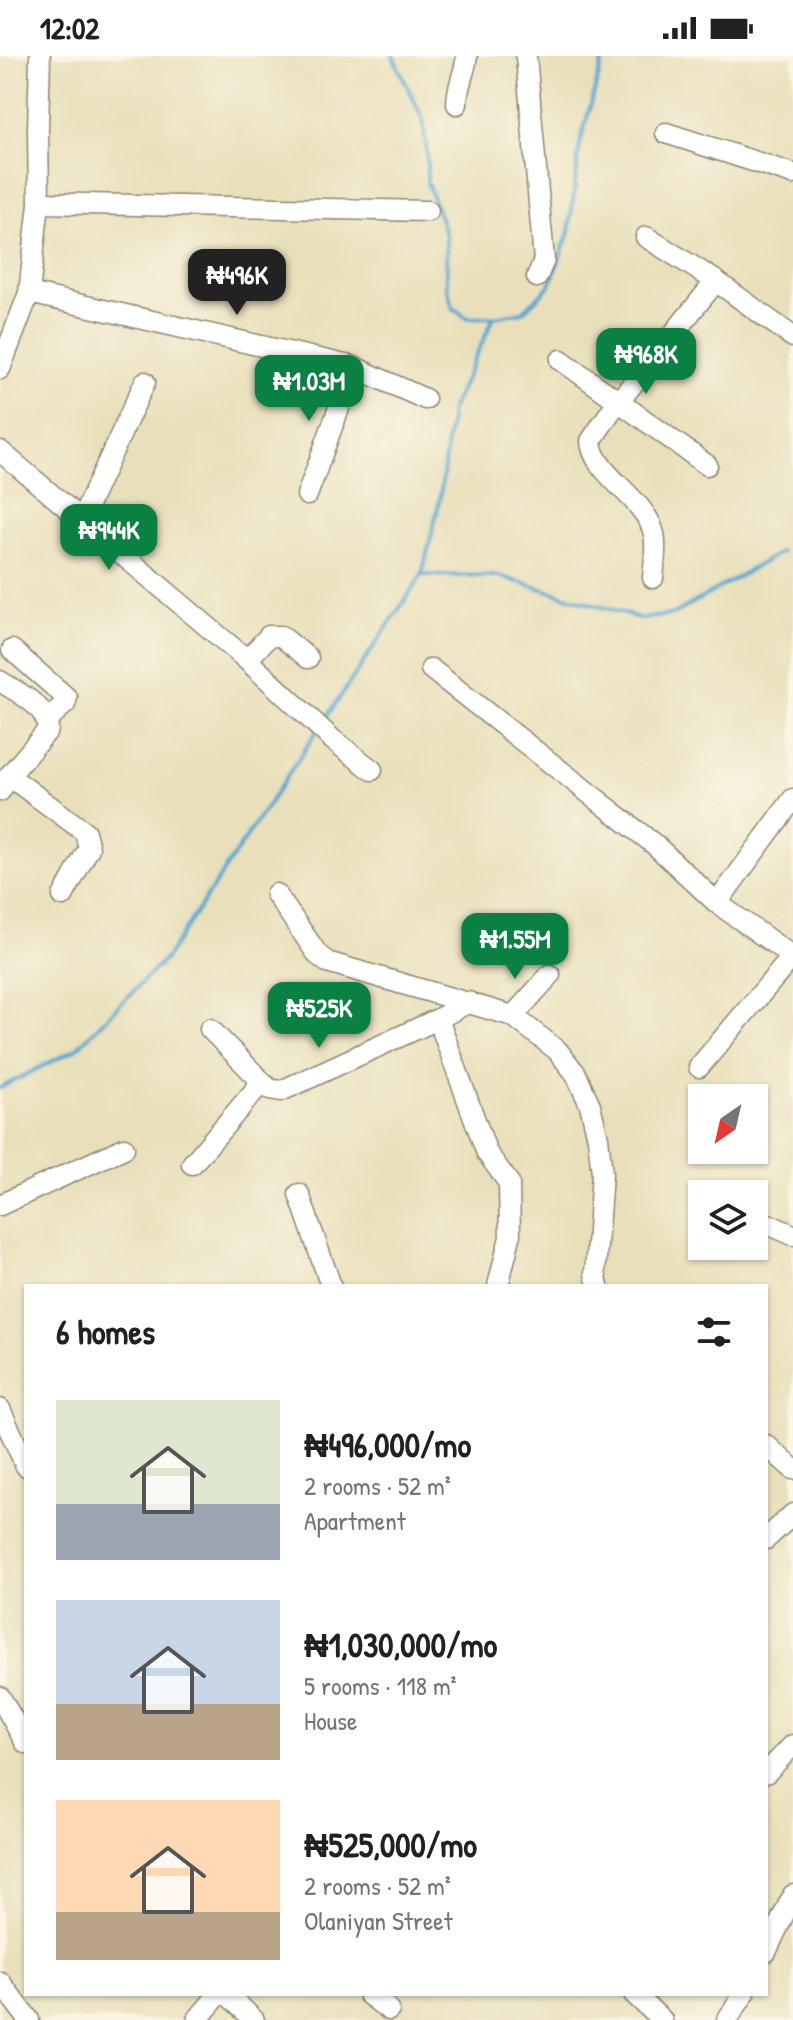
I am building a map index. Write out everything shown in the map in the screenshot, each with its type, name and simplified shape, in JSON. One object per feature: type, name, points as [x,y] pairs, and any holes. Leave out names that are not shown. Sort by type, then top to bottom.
[{"type":"street","points":[[0,369],[29,293],[39,203],[40,56]]},
{"type":"street","points":[[457,104],[457,86],[466,67],[467,56]]},
{"type":"street","points":[[526,56],[544,260],[537,277]]},
{"type":"street","points":[[666,133],[793,174]]},
{"type":"street","points":[[39,203],[428,211]]},
{"type":"street","points":[[646,237],[716,281],[793,337]]},
{"type":"street","points":[[653,578],[655,536],[650,522],[595,457],[591,441],[716,281]]},
{"type":"street","points":[[29,293],[354,367],[425,399]]},
{"type":"street","points":[[561,360],[707,465]]},
{"type":"street","points":[[307,495],[354,367]]},
{"type":"street","points":[[81,520],[145,382]]},
{"type":"street","points":[[0,451],[247,660],[333,740],[372,770]]},
{"type":"street","points":[[247,660],[269,636],[281,636],[308,658]]},
{"type":"street","points":[[12,650],[67,698],[65,704],[48,719]]},
{"type":"street","points":[[431,669],[655,845],[717,903],[793,957],[699,1067]]},
{"type":"street","points":[[0,681],[41,710],[48,719],[48,730],[5,784],[85,832],[89,848],[63,896]]},
{"type":"street","points":[[717,903],[793,799]]},
{"type":"street","points":[[276,894],[318,955],[327,962],[513,1016],[557,1050],[576,1074],[590,1105],[598,1138],[602,1173],[595,1273],[598,1284]]},
{"type":"street","points":[[513,1016],[550,975]]},
{"type":"street","points":[[210,1029],[269,1089],[281,1091],[469,1002]]},
{"type":"street","points":[[438,1019],[487,1153],[509,1183],[510,1237],[498,1284]]},
{"type":"street","points":[[192,1164],[262,1082]]},
{"type":"street","points":[[0,1205],[124,1148]]},
{"type":"street","points":[[299,1194],[330,1284]]},
{"type":"street","points":[[768,1224],[793,1235]]},
{"type":"street","points":[[0,1409],[4,1431],[24,1463]]},
{"type":"street","points":[[768,1447],[793,1469]]},
{"type":"street","points":[[768,1537],[793,1514]]},
{"type":"street","points":[[0,1697],[24,1739]]},
{"type":"street","points":[[768,1771],[793,1745]]},
{"type":"street","points":[[768,1948],[793,1895]]},
{"type":"street","points":[[0,1982],[29,2020]]},
{"type":"street","points":[[197,2020],[217,1996]]},
{"type":"street","points":[[229,1996],[254,2020]]},
{"type":"street","points":[[371,1996],[389,2010]]},
{"type":"street","points":[[636,1996],[662,2020]]},
{"type":"street","points":[[727,2020],[743,1996]]},
{"type":"waterway","points":[[393,56],[423,119],[427,182],[446,235],[447,287],[453,308],[467,318],[493,317]]},
{"type":"waterway","points":[[324,721],[422,575],[440,499],[451,410],[494,317],[523,312],[550,285],[569,232],[580,144],[604,56]]},
{"type":"waterway","points":[[422,575],[499,576],[642,619],[674,614],[781,552]]},
{"type":"waterway","points":[[0,1088],[76,1049],[166,958],[317,731]]}]
